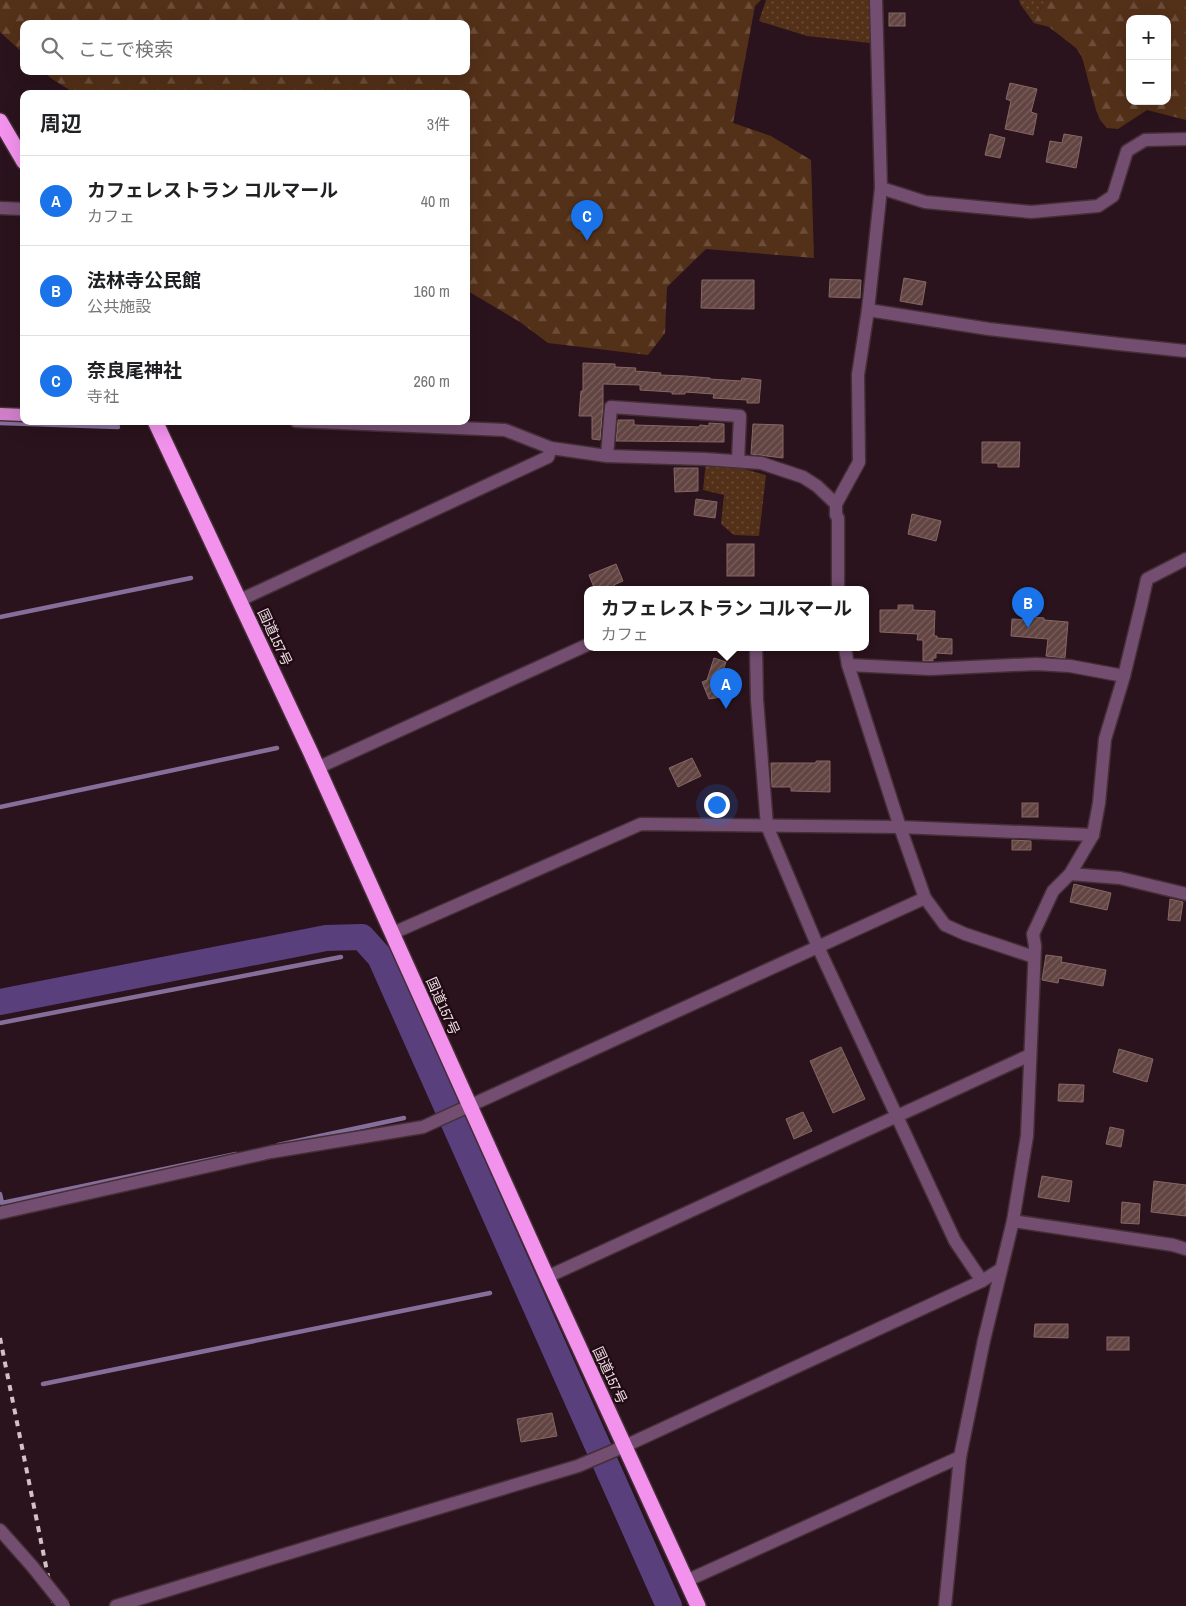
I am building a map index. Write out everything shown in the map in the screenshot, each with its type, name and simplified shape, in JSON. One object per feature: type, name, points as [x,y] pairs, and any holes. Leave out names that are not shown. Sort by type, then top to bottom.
[{"type":"highway","points":[[0,121],[20,155]]},
{"type":"highway","name":"国道157号","points":[[157,425],[240,600],[392,933],[464,1108],[547,1277],[698,1606]]},
{"type":"main road","points":[[0,414],[20,415]]},
{"type":"street","points":[[838,586],[838,518],[836,515],[836,504],[859,462],[858,375],[868,310],[881,188],[876,0]]},
{"type":"street","points":[[881,188],[925,202],[1031,212],[1098,206],[1112,196],[1127,151],[1145,140],[1186,139]]},
{"type":"street","points":[[0,208],[20,209]]},
{"type":"street","points":[[868,310],[989,329],[1186,351]]},
{"type":"street","points":[[607,456],[611,407],[740,416],[738,461]]},
{"type":"street","points":[[409,425],[505,430],[551,448],[607,456],[761,463],[803,478],[817,486],[836,504]]},
{"type":"street","points":[[240,600],[548,457],[551,448]]},
{"type":"street","points":[[945,1606],[960,1457],[1013,1221],[1026,1136],[1034,958],[1032,934],[1053,891],[1070,874],[1093,835],[1099,803],[1105,739],[1124,676],[1147,579],[1186,559]]},
{"type":"street","points":[[316,768],[584,646]]},
{"type":"street","points":[[756,651],[757,700],[767,826],[818,946],[955,1241],[982,1281]]},
{"type":"street","points":[[845,651],[900,827],[925,898],[945,925],[1034,958]]},
{"type":"street","points":[[848,665],[930,669],[1036,664],[1070,666],[1124,676]]},
{"type":"street","points":[[392,933],[641,824],[900,827],[1093,835]]},
{"type":"street","points":[[1070,874],[1120,878],[1186,894]]},
{"type":"street","points":[[0,1213],[271,1152],[423,1127],[925,898]]},
{"type":"street","points":[[547,1277],[1030,1055]]},
{"type":"street","points":[[1013,1221],[1173,1245],[1186,1249]]},
{"type":"street","points":[[116,1606],[325,1541],[578,1466],[982,1281],[1001,1269]]},
{"type":"street","points":[[686,1581],[960,1457]]},
{"type":"street","points":[[0,1530],[64,1606]]},
{"type":"green space","points":[[0,0],[761,0],[755,6],[733,123],[771,136],[811,160],[814,258],[706,249],[667,287],[665,333],[648,355],[548,343],[520,322],[470,292],[470,90],[70,90],[48,75],[470,75],[470,20],[20,20],[20,50],[0,32]]},
{"type":"green space","points":[[766,0],[874,0],[870,43],[807,36],[759,21]]},
{"type":"green space","points":[[1019,0],[1045,0],[1034,23],[1020,4]]},
{"type":"green space","points":[[1045,0],[1186,0],[1186,120],[1147,110],[1118,129],[1107,128],[1100,120],[1096,110],[1082,57],[1076,48],[1049,27],[1034,23]]},
{"type":"green space","points":[[706,462],[734,466],[766,475],[759,536],[734,535],[721,524],[724,495],[703,490]]},
{"type":"building","points":[[889,13],[905,13],[905,26],[889,26]]},
{"type":"building","points":[[1010,83],[1037,89],[1031,112],[1037,114],[1033,135],[1005,129],[1011,101],[1006,99]]},
{"type":"building","points":[[990,134],[1005,138],[1000,158],[985,155]]},
{"type":"building","points":[[1064,134],[1082,137],[1076,168],[1046,162],[1050,141],[1062,143]]},
{"type":"building","points":[[904,278],[926,282],[922,305],[900,301]]},
{"type":"building","points":[[830,279],[861,280],[860,298],[829,297]]},
{"type":"building","points":[[702,280],[754,280],[754,309],[701,308]]},
{"type":"building","points":[[583,363],[615,364],[615,367],[636,368],[635,371],[661,373],[660,375],[741,381],[742,378],[761,380],[759,403],[747,403],[747,400],[713,398],[714,394],[685,392],[685,394],[672,394],[672,392],[640,390],[640,385],[603,384],[600,440],[592,439],[592,416],[579,416],[581,391],[583,391]]},
{"type":"building","points":[[618,420],[634,420],[634,425],[699,427],[700,425],[709,426],[709,423],[724,424],[724,442],[616,441]]},
{"type":"building","points":[[753,424],[783,425],[783,458],[751,454]]},
{"type":"building","points":[[982,442],[1020,442],[1019,467],[998,467],[998,463],[982,463]]},
{"type":"building","points":[[674,468],[698,468],[698,491],[675,492]]},
{"type":"building","points":[[696,499],[717,502],[715,518],[694,515]]},
{"type":"building","points":[[912,514],[941,521],[936,541],[908,534]]},
{"type":"building","points":[[727,544],[754,544],[754,576],[727,576]]},
{"type":"building","points":[[616,564],[623,581],[614,586],[593,586],[589,575]]},
{"type":"building","points":[[898,605],[913,605],[913,610],[935,611],[934,636],[952,639],[952,654],[936,653],[936,658],[933,658],[933,661],[923,661],[923,640],[917,640],[918,634],[880,632],[880,610],[898,610]]},
{"type":"building","points":[[1031,617],[1068,622],[1065,658],[1046,656],[1048,639],[1011,636],[1012,619],[1031,620]]},
{"type":"building","points":[[714,658],[726,662],[721,676],[730,674],[733,695],[709,699],[702,682],[707,680]]},
{"type":"building","points":[[692,758],[701,776],[678,787],[669,768]]},
{"type":"building","points":[[816,761],[830,761],[830,792],[791,791],[791,787],[772,787],[771,763],[816,763]]},
{"type":"building","points":[[1022,803],[1038,803],[1038,817],[1022,817]]},
{"type":"building","points":[[1012,840],[1031,841],[1031,850],[1012,850]]},
{"type":"building","points":[[1074,884],[1111,893],[1107,910],[1070,902]]},
{"type":"building","points":[[1170,899],[1183,902],[1180,921],[1168,920]]},
{"type":"building","points":[[1046,955],[1062,957],[1061,962],[1106,970],[1103,986],[1059,978],[1058,983],[1042,980]]},
{"type":"building","points":[[841,1047],[865,1099],[833,1113],[810,1061]]},
{"type":"building","points":[[1119,1049],[1153,1059],[1147,1082],[1113,1072]]},
{"type":"building","points":[[1059,1084],[1084,1085],[1083,1102],[1058,1101]]},
{"type":"building","points":[[803,1112],[812,1131],[794,1139],[786,1119]]},
{"type":"building","points":[[1110,1127],[1124,1130],[1121,1147],[1106,1144]]},
{"type":"building","points":[[1042,1176],[1072,1181],[1069,1202],[1038,1197]]},
{"type":"building","points":[[1154,1181],[1186,1185],[1186,1216],[1151,1212]]},
{"type":"building","points":[[1122,1202],[1140,1204],[1139,1224],[1121,1223]]},
{"type":"building","points":[[1035,1324],[1068,1324],[1068,1338],[1034,1337]]},
{"type":"building","points":[[1107,1337],[1129,1337],[1129,1350],[1107,1350]]},
{"type":"building","points":[[552,1413],[557,1436],[521,1442],[517,1419]]},
{"type":"waterway","points":[[0,423],[20,424]]},
{"type":"waterway","points":[[59,425],[118,427]]},
{"type":"waterway","points":[[0,617],[191,578]]},
{"type":"waterway","points":[[0,807],[277,748]]},
{"type":"waterway","points":[[0,1002],[326,938],[362,937],[380,957],[669,1606]]},
{"type":"waterway","points":[[0,1023],[341,957]]},
{"type":"waterway","points":[[278,1145],[404,1118]]},
{"type":"waterway","points":[[0,1194],[2,1203],[236,1154]]},
{"type":"waterway","points":[[43,1384],[490,1293]]},
{"type":"railway","points":[[0,1338],[54,1606]]},
{"type":"place","name":"奈良尾神社","points":[[587,241]]},
{"type":"place","name":"法林寺公民館","points":[[1028,628]]},
{"type":"place","name":"カフェレストラン コルマール","points":[[726,709]]}]
